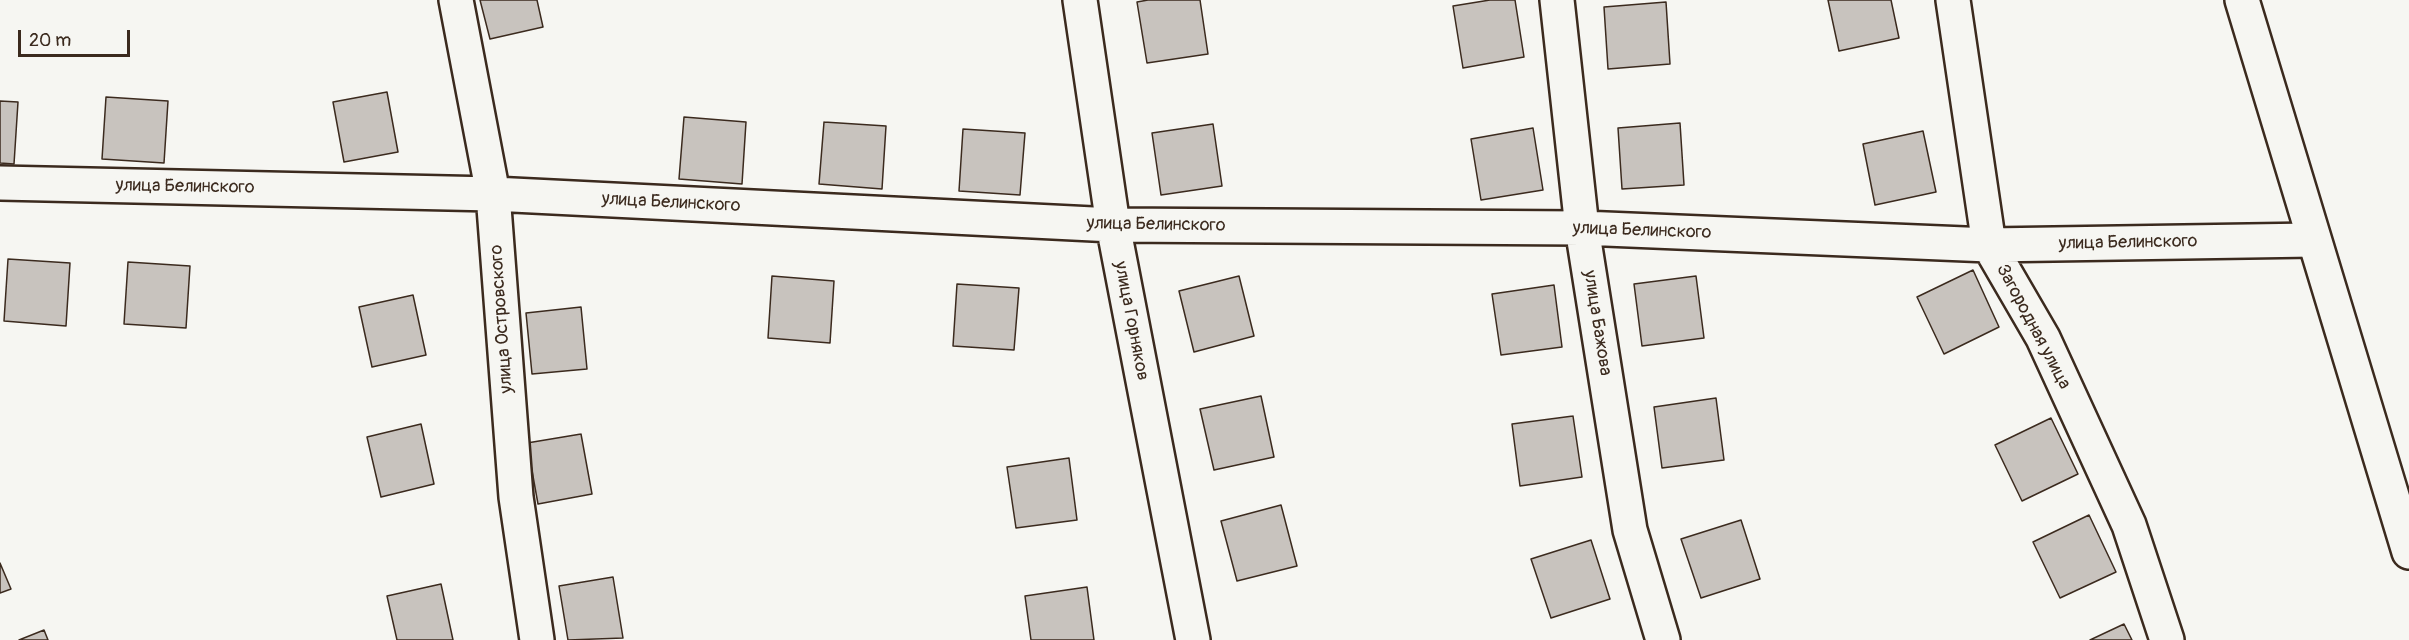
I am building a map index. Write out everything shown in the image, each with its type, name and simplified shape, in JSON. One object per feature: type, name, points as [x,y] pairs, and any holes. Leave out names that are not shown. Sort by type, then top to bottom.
[{"type":"main road","name":"улица Островского","points":[[456,0],[493,194],[516,497],[537,640]]},
{"type":"main road","name":"улица Горняков","points":[[1080,0],[1113,225],[1193,640]]},
{"type":"main road","name":"улица Бажова","points":[[1557,0],[1582,228],[1630,530],[1663,640]]},
{"type":"main road","name":"Загородная улица","points":[[1953,0],[1989,245],[2043,338],[2124,514],[2167,640]]},
{"type":"main road","points":[[2242,0],[2409,552]]},
{"type":"main road","name":"улица Белинского","points":[[0,183],[493,194],[1113,225],[1582,228],[1989,245],[2313,240]]},
{"type":"building","points":[[480,0],[537,0],[543,27],[490,39]]},
{"type":"building","points":[[1200,0],[1208,54],[1147,63],[1137,2]]},
{"type":"building","points":[[1490,0],[1515,0],[1524,57],[1463,68],[1453,6]]},
{"type":"building","points":[[1828,0],[1891,0],[1899,38],[1839,51]]},
{"type":"building","points":[[1666,2],[1670,64],[1608,69],[1604,7]]},
{"type":"building","points":[[387,92],[398,152],[344,162],[333,102]]},
{"type":"building","points":[[106,97],[168,101],[164,163],[102,159]]},
{"type":"building","points":[[0,101],[18,102],[14,164],[0,163]]},
{"type":"building","points":[[684,117],[746,122],[742,184],[679,179]]},
{"type":"building","points":[[824,122],[886,126],[882,189],[819,184]]},
{"type":"building","points":[[1680,123],[1684,185],[1622,189],[1618,128]]},
{"type":"building","points":[[1213,124],[1222,186],[1161,195],[1152,133]]},
{"type":"building","points":[[1533,128],[1543,190],[1481,200],[1471,139]]},
{"type":"building","points":[[963,129],[1025,133],[1020,195],[959,191]]},
{"type":"building","points":[[1923,131],[1936,192],[1875,205],[1863,144]]},
{"type":"building","points":[[8,259],[70,263],[66,326],[4,321]]},
{"type":"building","points":[[128,262],[190,266],[186,328],[124,324]]},
{"type":"building","points":[[1973,270],[1999,327],[1944,354],[1917,297]]},
{"type":"building","points":[[772,276],[834,281],[830,343],[768,338]]},
{"type":"building","points":[[1239,276],[1254,336],[1194,352],[1179,291]]},
{"type":"building","points":[[1696,276],[1704,338],[1642,346],[1634,284]]},
{"type":"building","points":[[957,284],[1019,288],[1014,350],[953,346]]},
{"type":"building","points":[[1554,285],[1562,347],[1501,355],[1492,294]]},
{"type":"building","points":[[413,295],[426,355],[372,367],[359,307]]},
{"type":"building","points":[[581,307],[587,369],[532,374],[526,313]]},
{"type":"building","points":[[1261,396],[1274,457],[1214,470],[1200,409]]},
{"type":"building","points":[[1716,398],[1724,460],[1662,468],[1654,407]]},
{"type":"building","points":[[1573,416],[1582,477],[1520,486],[1512,424]]},
{"type":"building","points":[[2051,418],[2078,474],[2022,501],[1995,445]]},
{"type":"building","points":[[421,424],[434,484],[381,497],[367,437]]},
{"type":"building","points":[[581,434],[592,494],[538,504],[527,443]]},
{"type":"building","points":[[1069,458],[1077,520],[1016,528],[1007,467]]},
{"type":"building","points":[[1281,505],[1297,566],[1237,581],[1221,521]]},
{"type":"building","points":[[2089,515],[2116,572],[2060,598],[2033,542]]},
{"type":"building","points":[[1741,520],[1760,579],[1701,598],[1681,539]]},
{"type":"building","points":[[1591,540],[1610,599],[1551,618],[1531,559]]},
{"type":"building","points":[[0,563],[11,589],[0,593]]},
{"type":"building","points":[[613,577],[623,638],[568,640],[559,586]]},
{"type":"building","points":[[441,584],[453,640],[397,640],[387,596]]},
{"type":"building","points":[[1087,587],[1094,640],[1031,640],[1025,596]]},
{"type":"building","points":[[2124,624],[2132,640],[2090,640]]},
{"type":"building","points":[[44,630],[48,640],[19,640]]}]
